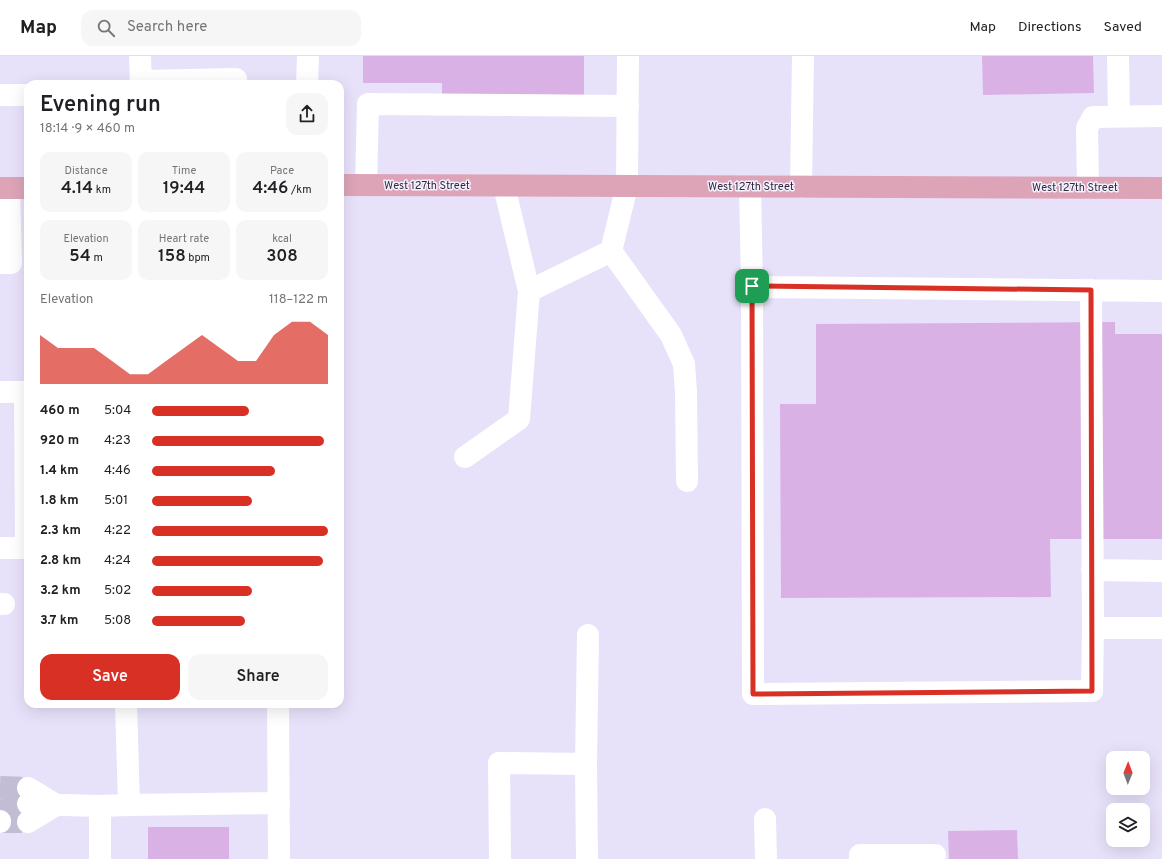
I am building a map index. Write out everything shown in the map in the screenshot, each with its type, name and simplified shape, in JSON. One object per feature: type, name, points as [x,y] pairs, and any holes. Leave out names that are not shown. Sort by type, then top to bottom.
[{"type":"main road","name":"West 127th Street","points":[[344,186],[1162,188]]},
{"type":"street","points":[[140,56],[141,80]]},
{"type":"street","points":[[307,80],[308,56]]},
{"type":"street","points":[[529,291],[611,251],[628,186],[628,56]]},
{"type":"street","points":[[801,187],[803,56]]},
{"type":"street","points":[[1118,56],[1119,116]]},
{"type":"street","points":[[204,80],[236,80]]},
{"type":"street","points":[[0,95],[24,95]]},
{"type":"street","points":[[366,186],[368,104],[628,106]]},
{"type":"street","points":[[1088,188],[1087,128],[1093,117],[1162,116]]},
{"type":"street","points":[[465,456],[519,419],[529,291],[504,186]]},
{"type":"street","points":[[750,187],[752,286],[753,694],[1092,691],[1091,290]]},
{"type":"street","points":[[0,263],[11,263],[12,188]]},
{"type":"street","points":[[611,251],[671,335],[684,364],[686,392],[687,481]]},
{"type":"street","points":[[752,286],[1162,290]]},
{"type":"street","points":[[0,392],[24,392]]},
{"type":"street","points":[[0,548],[24,548]]},
{"type":"street","points":[[1092,570],[1162,571]]},
{"type":"street","points":[[1093,628],[1162,628]]},
{"type":"street","points":[[587,859],[586,764],[588,636]]},
{"type":"street","points":[[126,708],[129,805]]},
{"type":"street","points":[[278,708],[279,859]]},
{"type":"street","points":[[500,859],[499,763],[586,764]]},
{"type":"street","points":[[28,805],[100,806],[279,803]]},
{"type":"street","points":[[100,806],[100,859]]},
{"type":"street","points":[[764,819],[766,859]]},
{"type":"street","points":[[860,859],[860,855],[935,855]]},
{"type":"building","points":[[363,56],[584,56],[584,101],[442,101],[442,83],[363,83]]},
{"type":"building","points":[[982,56],[1093,56],[1094,93],[983,95]]},
{"type":"building","points":[[1115,322],[1115,334],[1162,334],[1162,539],[1050,539],[1051,597],[781,598],[780,404],[816,404],[816,324]]},
{"type":"building","points":[[148,827],[229,827],[229,859],[148,859]]},
{"type":"building","points":[[1017,830],[1018,859],[949,859],[948,831]]},
{"type":"tunnel","points":[[0,787],[28,788]]},
{"type":"tunnel","points":[[0,803],[28,804]]},
{"type":"tunnel","points":[[0,822],[28,822]]},
{"type":"route","points":[[752,286],[1091,290],[1092,691],[753,694],[754,537],[752,286]]}]
